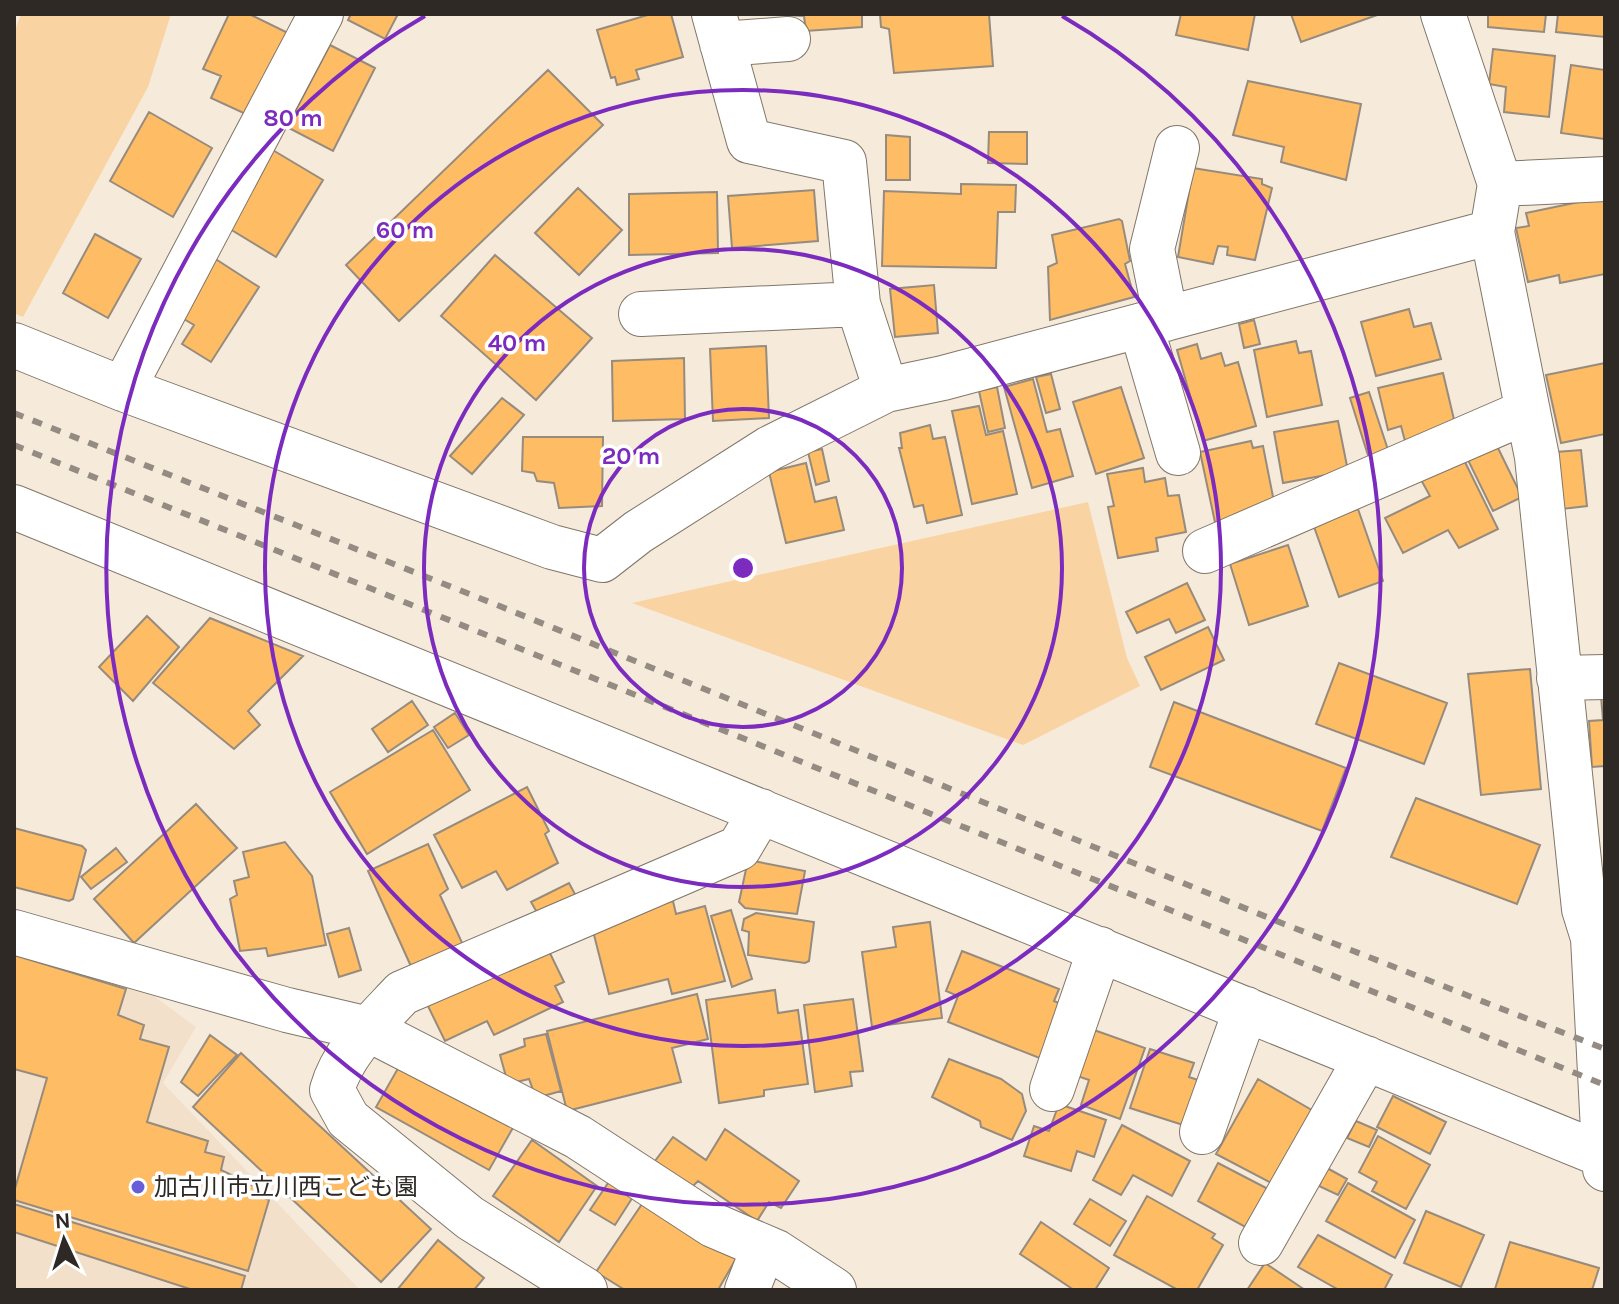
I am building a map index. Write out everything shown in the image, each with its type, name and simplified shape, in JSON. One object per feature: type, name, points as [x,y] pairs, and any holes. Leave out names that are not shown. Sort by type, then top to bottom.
[{"type":"street","points":[[123,389],[321,14]]},
{"type":"street","points":[[14,507],[1366,1058],[1605,1160],[1599,941],[1584,909],[1537,457],[1492,232],[1500,184],[1443,14]]},
{"type":"street","points":[[788,39],[718,29],[749,141],[844,162],[858,304],[886,390]]},
{"type":"street","points":[[1177,148],[1152,249],[1153,322],[1178,453]]},
{"type":"street","points":[[1500,184],[1605,179]]},
{"type":"street","points":[[14,345],[123,389],[552,547],[602,560],[638,532],[770,448],[886,390],[943,378],[1492,232]]},
{"type":"street","points":[[641,314],[858,304]]},
{"type":"street","points":[[1205,551],[1528,411]]},
{"type":"street","points":[[1559,678],[1605,677]]},
{"type":"street","points":[[585,1290],[470,1218],[348,1119],[332,1090],[338,1070],[368,1029],[402,993],[739,848],[761,811]]},
{"type":"street","points":[[14,932],[287,1010],[368,1029],[578,1137],[713,1225],[764,1247],[834,1290]]},
{"type":"street","points":[[1052,1089],[1100,949]]},
{"type":"street","points":[[1202,1132],[1246,1009]]},
{"type":"street","points":[[1261,1243],[1366,1058]]},
{"type":"street","points":[[747,1290],[764,1247]]},
{"type":"shaded area","points":[[21,14],[171,14],[148,87],[23,317],[14,313],[14,33]]},
{"type":"shaded area","points":[[1088,502],[1127,658],[1140,686],[1023,745],[632,603]]},
{"type":"shaded area","name":"加古川市立川西こども園","points":[[14,947],[136,983],[196,1027],[163,1083],[360,1290],[14,1290]]},
{"type":"building","points":[[229,14],[249,14],[288,33],[250,116],[211,98],[221,76],[203,69]]},
{"type":"building","points":[[351,14],[398,14],[385,39],[348,20]]},
{"type":"building","points":[[651,14],[671,14],[683,57],[636,70],[639,79],[617,85],[615,77],[611,78],[597,30]]},
{"type":"building","points":[[762,14],[862,14],[862,27],[806,31],[804,16]]},
{"type":"building","points":[[880,14],[989,14],[993,66],[894,73],[889,29],[881,27]]},
{"type":"building","points":[[1181,14],[1255,14],[1248,50],[1176,35]]},
{"type":"building","points":[[1291,14],[1380,14],[1301,42]]},
{"type":"building","points":[[1488,14],[1546,14],[1544,32],[1488,27]]},
{"type":"building","points":[[1558,14],[1605,14],[1605,37],[1556,32]]},
{"type":"building","points":[[330,45],[375,68],[333,151],[287,127]]},
{"type":"building","points":[[1493,49],[1555,56],[1549,117],[1504,112],[1506,87],[1489,84]]},
{"type":"building","points":[[1571,65],[1605,70],[1605,139],[1561,133]]},
{"type":"building","points":[[548,70],[603,125],[399,321],[346,265]]},
{"type":"building","points":[[1248,81],[1361,104],[1346,180],[1281,162],[1284,147],[1233,135]]},
{"type":"building","points":[[149,112],[212,148],[173,217],[110,181]]},
{"type":"building","points":[[989,132],[1027,132],[1027,164],[988,163]]},
{"type":"building","points":[[886,135],[910,137],[910,180],[886,180]]},
{"type":"building","points":[[271,149],[323,180],[276,257],[225,226]]},
{"type":"building","points":[[1193,168],[1262,179],[1262,184],[1272,188],[1255,260],[1227,255],[1228,247],[1218,246],[1213,264],[1178,257]]},
{"type":"building","points":[[961,184],[1016,185],[1015,212],[998,212],[996,268],[882,266],[884,191],[961,194]]},
{"type":"building","points":[[578,188],[622,230],[579,275],[535,233]]},
{"type":"building","points":[[814,190],[818,241],[732,248],[728,196]]},
{"type":"building","points":[[717,192],[718,253],[629,255],[629,194]]},
{"type":"building","points":[[1603,197],[1605,274],[1560,283],[1559,275],[1528,282],[1516,228],[1529,226],[1526,213]]},
{"type":"building","points":[[1119,219],[1130,261],[1125,264],[1134,297],[1050,320],[1048,267],[1057,263],[1052,235]]},
{"type":"building","points":[[95,234],[141,259],[108,318],[63,293]]},
{"type":"building","points":[[495,255],[592,338],[536,400],[441,316]]},
{"type":"building","points":[[214,258],[259,287],[211,362],[182,344],[194,325],[177,315]]},
{"type":"building","points":[[934,285],[938,333],[895,337],[890,289]]},
{"type":"building","points":[[1409,309],[1414,327],[1431,323],[1441,359],[1376,376],[1361,322]]},
{"type":"building","points":[[1254,320],[1260,344],[1244,348],[1239,324]]},
{"type":"building","points":[[1296,341],[1299,353],[1311,351],[1322,405],[1267,417],[1254,350]]},
{"type":"building","points":[[1197,344],[1201,359],[1221,353],[1225,366],[1238,362],[1256,426],[1203,441],[1177,350]]},
{"type":"building","points":[[766,346],[769,418],[713,421],[710,349]]},
{"type":"building","points":[[684,358],[685,419],[613,421],[612,361]]},
{"type":"building","points":[[1605,363],[1605,434],[1561,443],[1546,375]]},
{"type":"building","points":[[1443,373],[1456,428],[1405,441],[1401,426],[1388,430],[1378,388]]},
{"type":"building","points":[[1051,374],[1060,409],[1046,413],[1036,377]]},
{"type":"building","points":[[1033,379],[1047,432],[1060,429],[1073,476],[1032,488],[1004,387]]},
{"type":"building","points":[[997,387],[1005,428],[988,432],[979,391]]},
{"type":"building","points":[[1121,387],[1144,458],[1096,474],[1073,402]]},
{"type":"building","points":[[1369,392],[1391,459],[1371,465],[1350,398]]},
{"type":"building","points":[[502,398],[524,415],[472,474],[450,456]]},
{"type":"building","points":[[979,406],[986,435],[1003,431],[1017,494],[972,504],[952,411]]},
{"type":"building","points":[[1338,421],[1348,471],[1283,483],[1274,432]]},
{"type":"building","points":[[930,425],[933,439],[945,437],[962,515],[927,523],[923,505],[914,507],[899,448],[902,448],[900,433]]},
{"type":"building","points":[[523,437],[603,437],[602,506],[559,508],[554,483],[537,481],[534,473],[522,471]]},
{"type":"building","points":[[1251,441],[1253,448],[1263,446],[1274,502],[1216,527],[1200,452]]},
{"type":"building","points":[[1496,444],[1522,497],[1493,511],[1467,458]]},
{"type":"building","points":[[822,449],[829,481],[816,485],[808,452]]},
{"type":"building","points":[[1581,450],[1587,506],[1562,509],[1556,452]]},
{"type":"building","points":[[1463,458],[1498,529],[1459,548],[1448,530],[1403,553],[1385,518],[1430,496],[1420,478]]},
{"type":"building","points":[[806,463],[815,502],[836,497],[844,530],[786,543],[769,472]]},
{"type":"building","points":[[1143,468],[1145,482],[1165,478],[1168,496],[1179,495],[1186,532],[1156,538],[1158,551],[1118,558],[1108,507],[1114,506],[1107,474]]},
{"type":"building","points":[[1358,509],[1383,581],[1339,597],[1313,524]]},
{"type":"building","points":[[1288,545],[1308,606],[1249,625],[1230,564]]},
{"type":"building","points":[[1187,583],[1205,620],[1176,633],[1169,619],[1137,633],[1126,612]]},
{"type":"building","points":[[147,616],[179,647],[133,701],[99,667]]},
{"type":"building","points":[[210,618],[303,656],[248,711],[260,725],[234,749],[153,683]]},
{"type":"building","points":[[1208,627],[1224,660],[1161,690],[1145,657]]},
{"type":"building","points":[[1339,663],[1447,703],[1424,764],[1316,724]]},
{"type":"building","points":[[1530,669],[1541,789],[1481,795],[1468,674]]},
{"type":"building","points":[[1601,696],[1605,696],[1605,766],[1592,767],[1589,721],[1603,720]]},
{"type":"building","points":[[412,701],[428,725],[388,752],[372,729]]},
{"type":"building","points":[[1174,702],[1346,768],[1322,831],[1150,767]]},
{"type":"building","points":[[455,713],[469,735],[448,748],[434,727]]},
{"type":"building","points":[[433,730],[470,790],[367,854],[330,792]]},
{"type":"building","points":[[527,787],[549,831],[545,834],[558,863],[507,890],[496,871],[462,888],[434,835]]},
{"type":"building","points":[[1416,798],[1540,845],[1517,904],[1391,857]]},
{"type":"building","points":[[196,804],[237,848],[134,943],[94,899]]},
{"type":"building","points":[[14,828],[82,846],[86,850],[73,899],[69,901],[14,887]]},
{"type":"building","points":[[285,842],[312,876],[326,945],[268,956],[266,948],[240,951],[230,899],[237,895],[234,881],[249,877],[243,852]]},
{"type":"building","points":[[428,844],[448,889],[440,895],[464,947],[414,973],[368,871]]},
{"type":"building","points":[[116,848],[127,862],[91,889],[81,877]]},
{"type":"building","points":[[748,860],[805,871],[797,914],[745,908],[739,902]]},
{"type":"building","points":[[569,883],[577,898],[539,916],[531,902]]},
{"type":"building","points":[[673,901],[676,914],[705,906],[725,981],[672,994],[668,979],[609,994],[591,923]]},
{"type":"building","points":[[731,910],[752,979],[732,987],[711,916]]},
{"type":"building","points":[[756,913],[814,922],[809,961],[748,955],[749,932],[742,930],[744,919]]},
{"type":"building","points":[[930,922],[942,1018],[872,1027],[862,952],[896,947],[893,927]]},
{"type":"building","points":[[349,928],[361,970],[339,977],[327,934]]},
{"type":"building","points":[[546,945],[564,982],[555,986],[563,1002],[494,1035],[487,1021],[445,1041],[426,1002]]},
{"type":"building","points":[[962,951],[1059,989],[1054,1001],[1063,1005],[1042,1059],[948,1022],[958,996],[946,991]]},
{"type":"building","name":"加古川市立川西こども園","points":[[14,955],[126,989],[118,1015],[144,1025],[140,1039],[169,1047],[147,1122],[208,1141],[205,1152],[224,1157],[221,1170],[258,1188],[258,1195],[269,1200],[248,1271],[14,1200],[47,1078],[14,1069]]},
{"type":"building","points":[[775,990],[778,1013],[798,1010],[808,1084],[764,1090],[764,1096],[719,1103],[706,1000]]},
{"type":"building","points":[[697,994],[708,1039],[672,1048],[681,1082],[567,1111],[547,1031]]},
{"type":"building","points":[[853,999],[863,1071],[850,1072],[852,1086],[815,1092],[804,1005]]},
{"type":"building","points":[[1094,1030],[1145,1048],[1120,1119],[1081,1105],[1089,1080],[1077,1076]]},
{"type":"building","points":[[546,1034],[561,1091],[536,1098],[529,1079],[508,1084],[500,1055],[525,1046],[524,1039]]},
{"type":"building","points":[[210,1035],[237,1055],[198,1096],[181,1082]]},
{"type":"building","points":[[1150,1049],[1194,1063],[1189,1077],[1198,1080],[1183,1125],[1130,1108]]},
{"type":"building","points":[[241,1053],[431,1229],[381,1282],[193,1107]]},
{"type":"building","points":[[949,1059],[1001,1079],[1022,1094],[1026,1111],[1012,1140],[981,1127],[980,1121],[932,1097]]},
{"type":"building","points":[[401,1063],[514,1126],[489,1170],[376,1107]]},
{"type":"building","points":[[1258,1079],[1317,1113],[1275,1185],[1216,1154]]},
{"type":"building","points":[[1393,1096],[1446,1122],[1430,1154],[1377,1127]]},
{"type":"building","points":[[1059,1104],[1106,1120],[1094,1157],[1077,1151],[1071,1171],[1024,1156],[1034,1126],[1049,1131]]},
{"type":"building","points":[[1356,1121],[1377,1130],[1369,1147],[1347,1138]]},
{"type":"building","points":[[1122,1125],[1190,1161],[1172,1196],[1133,1175],[1121,1195],[1093,1180]]},
{"type":"building","points":[[725,1129],[799,1181],[781,1208],[769,1202],[757,1221],[698,1181],[692,1187],[655,1161],[673,1137],[706,1160]]},
{"type":"building","points":[[1378,1136],[1430,1165],[1406,1209],[1372,1191],[1377,1182],[1359,1172]]},
{"type":"building","points":[[532,1140],[597,1186],[559,1242],[493,1196]]},
{"type":"building","points":[[1218,1163],[1270,1190],[1249,1229],[1198,1201]]},
{"type":"building","points":[[1327,1168],[1347,1179],[1338,1195],[1319,1186]]},
{"type":"building","points":[[614,1174],[638,1189],[615,1225],[590,1210]]},
{"type":"building","points":[[1348,1183],[1415,1220],[1395,1258],[1326,1221]]},
{"type":"building","points":[[1147,1196],[1215,1234],[1212,1238],[1223,1245],[1197,1290],[1178,1290],[1114,1255]]},
{"type":"building","points":[[1090,1199],[1126,1221],[1110,1246],[1074,1224]]},
{"type":"building","points":[[644,1201],[737,1257],[718,1290],[625,1290],[596,1272]]},
{"type":"building","points":[[14,1204],[245,1276],[241,1290],[193,1290],[14,1232]]},
{"type":"building","points":[[1426,1211],[1484,1235],[1461,1287],[1404,1263]]},
{"type":"building","points":[[1041,1222],[1109,1268],[1095,1290],[1074,1290],[1020,1254]]},
{"type":"building","points":[[1318,1235],[1392,1275],[1384,1290],[1339,1290],[1298,1267]]},
{"type":"building","points":[[438,1240],[484,1278],[474,1290],[397,1290]]},
{"type":"building","points":[[1510,1242],[1599,1268],[1592,1290],[1495,1289]]},
{"type":"building","points":[[1265,1263],[1305,1290],[1247,1290]]},
{"type":"railway","points":[[14,413],[1284,924],[1605,1049]]},
{"type":"railway","points":[[14,445],[1605,1085]]},
{"type":"place","name":"加古川市立川西こども園","points":[[138,1187]]}]
